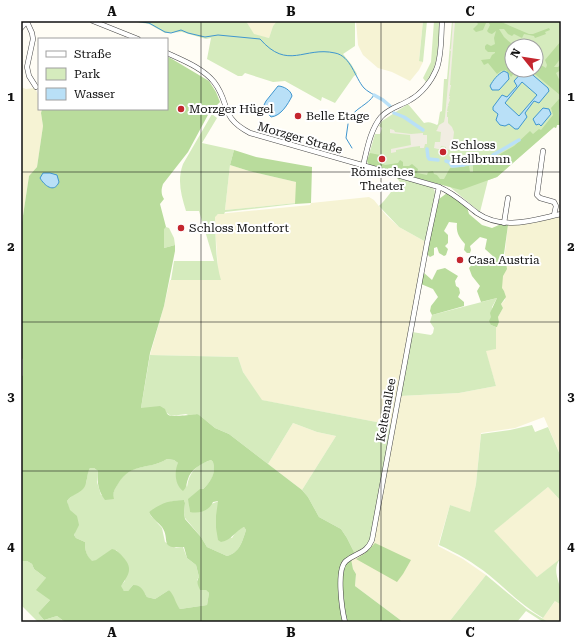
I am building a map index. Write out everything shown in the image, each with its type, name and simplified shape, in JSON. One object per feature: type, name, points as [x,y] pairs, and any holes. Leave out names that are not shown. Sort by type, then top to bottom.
[{"type":"street","points":[[93,21],[136,38]]},
{"type":"street","points":[[363,166],[372,132],[380,118],[388,111],[410,101],[419,93],[434,74],[439,63],[442,21]]},
{"type":"street","points":[[21,28],[27,22],[32,33],[33,39],[27,67],[29,76],[36,87]]},
{"type":"street","name":"Morzger Straße","points":[[168,54],[198,69],[212,79],[220,91],[230,118],[243,130],[256,136],[439,187],[453,194],[484,217],[492,221],[518,223],[561,214]]},
{"type":"street","points":[[543,151],[537,195],[540,198],[554,202],[556,206],[554,215]]},
{"type":"street","name":"Keltenallee","points":[[345,622],[341,599],[342,566],[345,561],[365,551],[369,547],[372,540],[427,243],[439,187]]},
{"type":"street","points":[[504,223],[508,198]]},
{"type":"shaded area","points":[[246,21],[277,21],[273,26],[269,38],[254,35]]},
{"type":"shaded area","points":[[356,21],[423,21],[419,60],[423,62],[419,70],[410,81],[392,72],[378,68],[363,55],[358,45]]},
{"type":"shaded area","points":[[453,21],[455,21],[449,96],[450,100],[447,111],[449,112],[447,112],[447,117],[448,123],[454,132],[452,149],[446,150],[446,147],[441,146],[440,149],[434,148],[435,142],[440,142],[441,132],[436,131],[439,125],[444,122],[445,117],[451,51],[449,50],[451,49]]},
{"type":"shaded area","points":[[21,87],[26,89],[35,88],[38,94],[38,110],[42,110],[43,126],[37,167],[29,176],[21,229]]},
{"type":"shaded area","points":[[390,129],[394,130],[395,132],[411,134],[423,133],[423,135],[427,135],[427,144],[425,144],[424,148],[420,148],[420,146],[412,147],[396,150],[396,152],[391,153],[391,149],[411,145],[410,135],[390,133]]},
{"type":"shaded area","points":[[230,165],[296,182],[296,203],[225,210]]},
{"type":"shaded area","points":[[369,197],[374,200],[386,215],[399,227],[426,242],[392,425],[261,400],[243,372],[238,357],[150,355],[170,280],[220,280],[218,270],[215,216],[218,214],[310,205],[311,203]]},
{"type":"shaded area","points":[[561,216],[561,457],[544,417],[515,428],[481,433],[476,484],[470,513],[450,505],[438,546],[463,559],[486,575],[449,622],[403,622],[355,586],[356,574],[353,569],[351,559],[400,396],[459,393],[496,386],[485,350],[496,349],[496,327],[499,322],[498,317],[503,308],[501,304],[505,300],[504,291],[501,288],[508,225],[517,225]]},
{"type":"shaded area","points":[[293,423],[317,432],[336,436],[302,490],[268,464]]},
{"type":"shaded area","points":[[548,487],[561,501],[561,559],[537,577],[493,531]]},
{"type":"shaded area","points":[[556,600],[560,603],[561,601],[561,622],[548,622],[542,619]]},
{"type":"green space","points":[[130,21],[246,21],[254,34],[269,38],[273,26],[277,21],[355,21],[355,46],[343,54],[357,74],[335,103],[322,97],[321,101],[285,81],[273,82],[245,73],[242,76],[238,76],[207,59],[211,38],[206,39],[182,32],[165,33],[149,24]]},
{"type":"green space","points":[[423,21],[427,21],[423,62],[419,61]]},
{"type":"green space","points":[[434,21],[440,21],[438,53],[434,68],[426,82],[423,78],[431,62]]},
{"type":"green space","points":[[452,21],[561,21],[560,125],[557,125],[556,128],[554,127],[497,177],[488,180],[480,212],[450,187],[369,165],[367,161],[375,134],[380,134],[382,128],[379,126],[382,121],[408,104],[424,123],[429,122],[438,124],[440,112],[442,111],[444,79],[447,79]]},
{"type":"green space","points":[[476,21],[499,21],[529,34],[549,28],[550,30],[545,32],[546,34],[535,38],[534,36],[524,34],[522,38],[514,34],[512,36],[508,34],[504,29],[499,29],[505,38],[504,70],[497,74],[488,63],[484,65],[481,60],[490,59],[495,53],[488,52],[485,49],[485,46],[487,44],[491,46],[495,44],[494,38],[496,31],[492,34],[489,33],[487,31],[490,25],[489,23],[486,23],[483,30],[476,32],[473,29],[478,24]]},
{"type":"green space","points":[[561,41],[561,58],[554,67],[558,67],[561,64],[561,70],[556,73],[561,80],[560,95],[540,78],[544,78],[544,67],[546,68],[547,65],[545,60]]},
{"type":"green space","points":[[168,57],[209,81],[220,102],[209,113],[188,152],[162,186],[162,194],[164,199],[160,204],[166,227],[164,229],[164,248],[175,245],[175,251],[164,306],[150,353],[141,408],[160,406],[171,416],[198,414],[215,428],[229,434],[302,490],[308,497],[319,517],[341,529],[347,538],[355,554],[351,559],[353,569],[356,574],[355,586],[403,622],[65,622],[57,616],[44,620],[38,613],[50,600],[36,590],[46,578],[34,569],[32,564],[27,561],[21,561],[21,375],[23,376],[23,359],[21,358],[21,229],[29,176],[37,167],[43,126],[42,110],[168,110]],"holes":[[[167,459],[174,460],[178,463],[176,474],[177,482],[183,491],[186,487],[189,476],[194,470],[208,461],[211,460],[213,462],[214,470],[208,483],[203,489],[200,489],[188,499],[190,512],[193,513],[206,510],[213,502],[218,501],[216,516],[218,540],[221,542],[225,541],[244,527],[246,530],[238,549],[227,556],[207,547],[201,537],[185,519],[184,500],[166,503],[149,512],[153,519],[162,527],[168,545],[171,547],[184,547],[187,558],[196,565],[200,590],[206,590],[209,593],[207,605],[180,609],[169,590],[155,599],[147,597],[142,589],[136,585],[133,585],[128,591],[124,591],[121,586],[128,575],[129,569],[126,561],[117,551],[112,549],[96,560],[92,561],[86,552],[85,542],[76,538],[74,535],[79,525],[77,516],[70,510],[67,501],[70,497],[85,487],[90,468],[94,468],[98,471],[98,486],[105,500],[114,499],[113,497],[116,488],[123,477],[129,472],[141,467],[160,463]]]},
{"type":"green space","points":[[559,99],[560,125],[557,125],[556,128],[554,127],[497,177],[461,190],[369,165],[367,161],[370,153],[380,155],[381,163],[385,165],[398,163],[400,160],[403,162],[403,166],[409,166],[412,164],[418,169],[417,173],[427,175],[428,172],[433,171],[434,174],[440,179],[444,179],[450,168],[469,166],[470,172],[473,172],[473,165],[483,164],[514,146],[530,131],[533,134],[539,129],[541,130],[553,115],[551,108]]},
{"type":"green space","points":[[212,114],[217,118],[202,143],[234,150],[230,165],[225,210],[296,203],[218,214],[215,217],[216,241],[221,280],[171,280],[174,261],[214,261],[199,211],[186,211],[181,193],[180,182],[183,164]]},
{"type":"green space","points":[[234,150],[256,157],[312,167],[311,203],[295,204],[296,182],[230,165]]},
{"type":"green space","points":[[395,176],[433,188],[436,194],[426,242],[399,227],[379,206],[400,182]]},
{"type":"green space","points":[[447,193],[467,207],[469,214],[482,225],[492,228],[499,225],[508,225],[503,261],[506,263],[507,269],[503,276],[502,288],[506,297],[501,304],[503,308],[498,317],[499,322],[497,327],[491,325],[489,321],[491,317],[490,313],[497,298],[481,302],[477,291],[480,286],[472,276],[469,268],[476,260],[480,259],[489,263],[494,262],[494,257],[485,249],[487,239],[480,237],[470,246],[470,253],[467,253],[464,250],[465,244],[458,232],[457,223],[449,222],[444,231],[448,235],[448,243],[445,246],[448,249],[446,255],[444,256],[439,253],[437,247],[434,248],[434,255],[430,257],[426,253],[439,199]]},
{"type":"green space","points":[[164,228],[169,228],[174,238],[175,245],[164,248]]},
{"type":"green space","points":[[445,268],[458,276],[455,281],[460,293],[458,297],[464,302],[464,306],[432,315],[430,311],[431,306],[438,297],[433,289],[421,284],[423,272],[432,280],[437,270]]},
{"type":"green space","points":[[497,298],[492,307],[491,325],[496,327],[496,349],[486,351],[496,386],[459,393],[400,396],[412,332],[431,335],[434,328],[430,322],[432,315]]},
{"type":"green space","points":[[150,355],[238,357],[243,372],[262,400],[392,425],[368,545],[355,554],[341,529],[319,517],[308,497],[302,490],[336,436],[317,432],[293,423],[268,464],[229,434],[215,428],[198,414],[190,416],[186,414],[171,416],[167,413],[141,408]]},
{"type":"green space","points":[[532,425],[535,432],[548,427],[561,457],[561,501],[548,487],[494,531],[537,577],[560,559],[556,570],[561,592],[560,604],[555,601],[543,618],[522,603],[477,566],[439,545],[450,505],[470,512],[476,484],[481,434]]},
{"type":"green space","points":[[167,459],[174,460],[178,463],[187,487],[189,477],[194,470],[201,464],[211,460],[213,462],[214,469],[211,480],[204,488],[189,499],[190,512],[219,501],[216,528],[232,538],[237,530],[244,527],[246,530],[238,549],[227,556],[207,547],[201,537],[185,518],[184,500],[173,501],[149,512],[162,528],[165,542],[176,548],[183,547],[187,558],[196,565],[199,577],[197,580],[209,593],[207,605],[180,609],[176,605],[169,590],[155,599],[147,597],[133,585],[128,591],[124,591],[120,586],[125,581],[121,555],[116,550],[109,552],[92,562],[86,553],[85,542],[76,538],[74,535],[75,533],[67,501],[84,486],[87,481],[90,468],[94,468],[98,471],[97,482],[101,495],[113,497],[114,491],[119,482],[129,472]]},
{"type":"green space","points":[[375,543],[411,560],[397,582],[356,559],[364,554]]},
{"type":"green space","points":[[21,561],[27,561],[32,564],[34,569],[46,578],[50,600],[38,613],[44,620],[57,616],[65,622],[38,622],[21,605]]},
{"type":"green space","points":[[486,575],[527,609],[548,622],[543,622],[526,611],[517,622],[449,622]]},
{"type":"water","points":[[504,71],[504,78],[509,79],[499,90],[492,90],[490,86],[498,75]]},
{"type":"water","points":[[517,78],[536,78],[548,88],[549,91],[539,103],[534,101],[525,113],[527,117],[518,129],[515,129],[509,124],[505,126],[500,125],[496,120],[498,114],[493,110],[493,107],[502,95],[507,97],[517,86],[514,81]],"holes":[[[522,82],[537,95],[519,116],[505,103]]]},
{"type":"water","points":[[278,86],[286,89],[292,96],[281,112],[271,117],[263,107]]},
{"type":"water","points":[[543,108],[549,109],[551,114],[541,126],[539,124],[536,125],[533,119]]},
{"type":"water","points":[[43,173],[57,175],[59,182],[57,186],[52,188],[46,186],[40,178]]},
{"type":"waterway","points":[[135,21],[149,23],[165,32],[171,33],[181,30],[205,37],[218,35],[260,39],[270,49],[279,54],[288,56],[314,52],[335,53],[340,55],[349,63],[364,88],[374,95],[349,119]]},
{"type":"waterway","points":[[374,95],[390,106]]},
{"type":"waterway","points":[[394,113],[404,117],[423,130]]},
{"type":"waterway","points":[[348,124],[346,138],[352,148]]},
{"type":"waterway","points":[[493,155],[519,140]]},
{"type":"waterway","points":[[427,149],[428,157]]},
{"type":"waterway","points":[[466,164],[478,163],[490,157]]},
{"type":"waterway","points":[[429,159],[438,160]]},
{"type":"waterway","points":[[446,161],[452,166],[464,165]]},
{"type":"place","name":"Morzger Hügel","points":[[181,109]]},
{"type":"place","name":"Belle Etage","points":[[298,116]]},
{"type":"place","name":"Schloss Hellbrunn","points":[[443,152]]},
{"type":"place","name":"Römisches Theater","points":[[382,159]]},
{"type":"place","name":"Schloss Montfort","points":[[181,228]]},
{"type":"place","name":"Casa Austria","points":[[460,260]]}]
